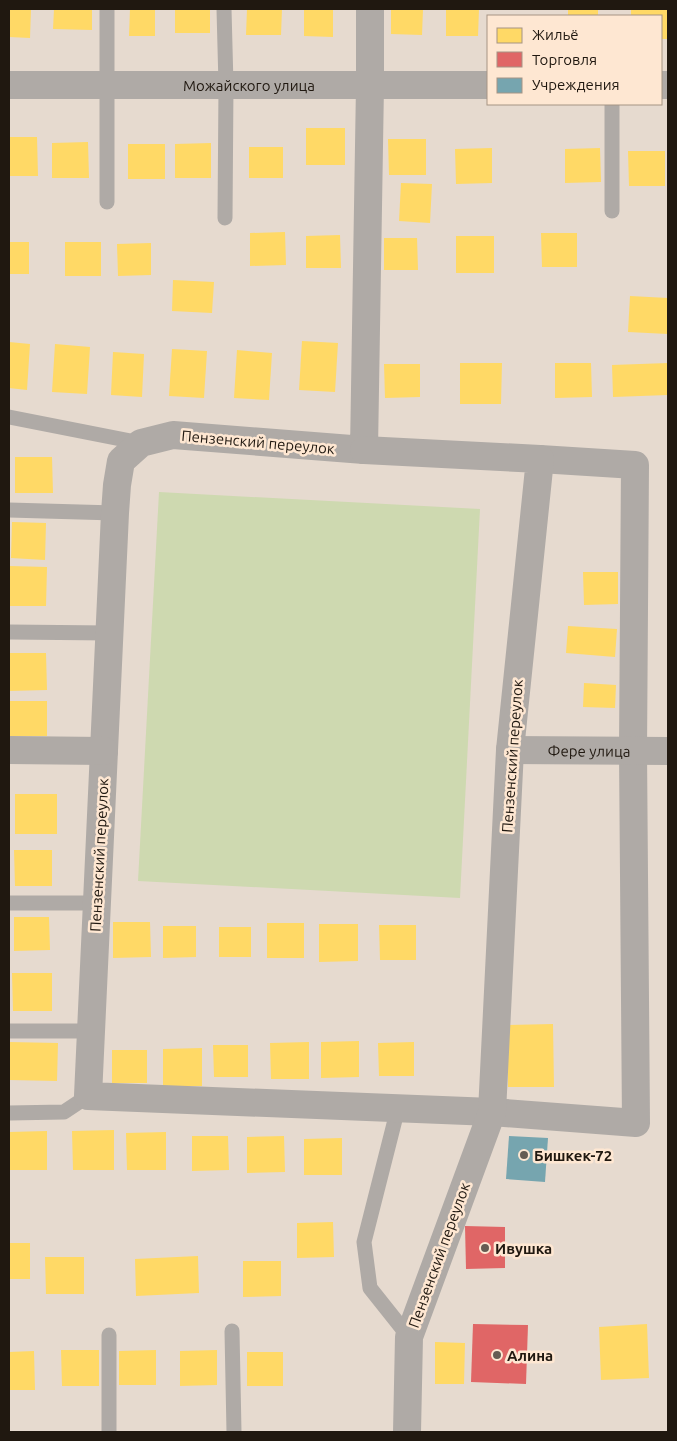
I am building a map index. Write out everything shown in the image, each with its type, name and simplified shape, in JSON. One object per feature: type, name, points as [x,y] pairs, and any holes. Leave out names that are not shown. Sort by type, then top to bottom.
[{"type":"street","points":[[364,450],[370,9]]},
{"type":"street","name":"Можайского улица","points":[[9,85],[487,85]]},
{"type":"street","name":"Пензенский переулок","points":[[88,1096],[115,513],[121,461],[141,442],[173,435],[364,450],[540,459],[510,750],[492,1112],[408,1337],[407,1432]]},
{"type":"street","points":[[88,1096],[492,1112],[636,1123],[633,750],[635,465],[540,459]]},
{"type":"street","points":[[9,750],[104,750]]},
{"type":"street","name":"Фере улица","points":[[510,750],[668,751]]},
{"type":"lane","points":[[108,9],[108,202]]},
{"type":"lane","points":[[224,9],[226,85],[225,218]]},
{"type":"lane","points":[[612,105],[612,211]]},
{"type":"lane","points":[[9,417],[141,442]]},
{"type":"lane","points":[[9,510],[115,513]]},
{"type":"lane","points":[[9,632],[109,633]]},
{"type":"lane","points":[[9,903],[97,903]]},
{"type":"lane","points":[[9,1031],[91,1031]]},
{"type":"lane","points":[[9,1113],[64,1112],[88,1096]]},
{"type":"lane","points":[[398,1108],[364,1242],[370,1288],[408,1337]]},
{"type":"lane","points":[[232,1331],[234,1432]]},
{"type":"lane","points":[[109,1335],[109,1432]]},
{"type":"green space","points":[[159,492],[480,509],[460,898],[138,881]]},
{"type":"building: Жильё","points":[[9,9],[31,9],[30,38],[9,37]]},
{"type":"building: Жильё","points":[[54,9],[92,9],[92,30],[53,29]]},
{"type":"building: Жильё","points":[[130,9],[155,9],[155,36],[129,36]]},
{"type":"building: Жильё","points":[[175,9],[210,9],[210,33],[175,33]]},
{"type":"building: Жильё","points":[[247,9],[282,9],[281,35],[246,35]]},
{"type":"building: Жильё","points":[[304,9],[333,9],[333,37],[304,36]]},
{"type":"building: Жильё","points":[[391,9],[423,9],[422,35],[391,34]]},
{"type":"building: Жильё","points":[[446,9],[479,9],[478,36],[446,36]]},
{"type":"building: Жильё","points":[[568,9],[598,9],[598,15],[568,15]]},
{"type":"building: Жильё","points":[[631,9],[668,9],[668,39],[662,39],[662,15],[631,15]]},
{"type":"building: Жильё","points":[[306,128],[345,128],[345,165],[306,165]]},
{"type":"building: Жильё","points":[[9,137],[37,137],[38,176],[9,176]]},
{"type":"building: Жильё","points":[[388,139],[426,139],[426,175],[389,175]]},
{"type":"building: Жильё","points":[[88,142],[89,178],[52,178],[52,143]]},
{"type":"building: Жильё","points":[[211,143],[211,178],[175,178],[175,144]]},
{"type":"building: Жильё","points":[[128,144],[165,144],[165,179],[128,179]]},
{"type":"building: Жильё","points":[[249,147],[283,147],[283,178],[249,178]]},
{"type":"building: Жильё","points":[[492,148],[492,183],[456,184],[455,149]]},
{"type":"building: Жильё","points":[[600,148],[601,182],[565,183],[565,149]]},
{"type":"building: Жильё","points":[[628,151],[665,151],[665,186],[629,186]]},
{"type":"building: Жильё","points":[[401,183],[432,184],[430,223],[399,221]]},
{"type":"building: Жильё","points":[[285,232],[286,265],[250,266],[250,233]]},
{"type":"building: Жильё","points":[[541,233],[577,233],[577,267],[542,267]]},
{"type":"building: Жильё","points":[[340,235],[341,268],[306,268],[306,236]]},
{"type":"building: Жильё","points":[[456,236],[494,236],[494,273],[456,273]]},
{"type":"building: Жильё","points":[[384,238],[417,238],[418,270],[384,270]]},
{"type":"building: Жильё","points":[[9,242],[29,242],[29,274],[9,274]]},
{"type":"building: Жильё","points":[[65,242],[101,242],[101,276],[65,276]]},
{"type":"building: Жильё","points":[[151,243],[151,275],[118,276],[117,244]]},
{"type":"building: Жильё","points":[[173,280],[214,282],[212,313],[172,311]]},
{"type":"building: Жильё","points":[[630,296],[668,298],[668,334],[628,332]]},
{"type":"building: Жильё","points":[[302,341],[338,343],[335,392],[299,390]]},
{"type":"building: Жильё","points":[[9,342],[30,344],[27,390],[9,388]]},
{"type":"building: Жильё","points":[[55,344],[90,347],[87,394],[52,392]]},
{"type":"building: Жильё","points":[[172,349],[207,351],[204,398],[169,396]]},
{"type":"building: Жильё","points":[[237,350],[272,353],[269,400],[234,398]]},
{"type":"building: Жильё","points":[[113,352],[144,354],[142,397],[111,395]]},
{"type":"building: Жильё","points":[[460,363],[502,363],[501,404],[460,404]]},
{"type":"building: Жильё","points":[[555,363],[591,363],[592,397],[555,398]]},
{"type":"building: Жильё","points":[[668,363],[668,395],[613,397],[612,365]]},
{"type":"building: Жильё","points":[[384,364],[420,364],[420,397],[385,398]]},
{"type":"building: Жильё","points":[[15,457],[52,457],[53,493],[15,493]]},
{"type":"building: Жильё","points":[[12,522],[46,523],[45,560],[11,558]]},
{"type":"building: Жильё","points":[[10,566],[47,567],[46,606],[10,606]]},
{"type":"building: Жильё","points":[[583,572],[618,572],[618,604],[584,605]]},
{"type":"building: Жильё","points":[[568,626],[617,629],[615,657],[566,653]]},
{"type":"building: Жильё","points":[[9,653],[46,653],[47,690],[9,691]]},
{"type":"building: Жильё","points":[[584,683],[616,685],[615,708],[583,707]]},
{"type":"building: Жильё","points":[[10,701],[47,701],[47,736],[10,736]]},
{"type":"building: Жильё","points":[[15,794],[57,794],[57,834],[15,834]]},
{"type":"building: Жильё","points":[[14,850],[52,850],[52,886],[15,886]]},
{"type":"building: Жильё","points":[[14,917],[49,917],[50,950],[14,951]]},
{"type":"building: Жильё","points":[[113,922],[150,922],[151,957],[113,958]]},
{"type":"building: Жильё","points":[[267,923],[304,923],[304,958],[267,958]]},
{"type":"building: Жильё","points":[[319,924],[358,924],[358,961],[319,962]]},
{"type":"building: Жильё","points":[[379,925],[416,925],[416,960],[380,960]]},
{"type":"building: Жильё","points":[[163,926],[196,926],[196,957],[163,958]]},
{"type":"building: Жильё","points":[[219,927],[251,927],[251,957],[219,957]]},
{"type":"building: Жильё","points":[[12,973],[52,973],[52,1011],[13,1011]]},
{"type":"building: Жильё","points":[[553,1024],[554,1087],[508,1087],[508,1025]]},
{"type":"building: Жильё","points":[[359,1041],[359,1077],[321,1078],[321,1042]]},
{"type":"building: Жильё","points":[[9,1042],[58,1043],[57,1081],[9,1080]]},
{"type":"building: Жильё","points":[[309,1042],[309,1079],[271,1079],[270,1043]]},
{"type":"building: Жильё","points":[[414,1042],[414,1076],[379,1076],[378,1043]]},
{"type":"building: Жильё","points":[[213,1045],[248,1045],[248,1077],[214,1077]]},
{"type":"building: Жильё","points":[[202,1048],[202,1086],[163,1086],[163,1049]]},
{"type":"building: Жильё","points":[[112,1050],[147,1050],[147,1083],[112,1083]]},
{"type":"building: Жильё","points":[[114,1130],[114,1170],[73,1170],[72,1131]]},
{"type":"building: Жильё","points":[[47,1131],[47,1170],[9,1170],[9,1132]]},
{"type":"building: Жильё","points":[[166,1132],[166,1170],[127,1170],[126,1133]]},
{"type":"building: Жильё","points":[[192,1136],[228,1136],[229,1170],[192,1171]]},
{"type":"building: Жильё","points":[[284,1136],[285,1172],[247,1173],[247,1137]]},
{"type":"building: Жильё","points":[[342,1138],[342,1175],[304,1175],[304,1139]]},
{"type":"building: Жильё","points":[[333,1222],[334,1257],[297,1258],[297,1223]]},
{"type":"building: Жильё","points":[[9,1243],[30,1243],[30,1279],[9,1279]]},
{"type":"building: Жильё","points":[[198,1256],[199,1293],[136,1296],[135,1259]]},
{"type":"building: Жильё","points":[[45,1257],[84,1257],[84,1294],[46,1294]]},
{"type":"building: Жильё","points":[[243,1261],[281,1261],[281,1296],[243,1297]]},
{"type":"building: Жильё","points":[[647,1324],[649,1378],[601,1380],[599,1327]]},
{"type":"building: Жильё","points":[[435,1342],[465,1343],[464,1384],[435,1384]]},
{"type":"building: Жильё","points":[[61,1350],[99,1350],[99,1386],[62,1386]]},
{"type":"building: Жильё","points":[[156,1350],[156,1385],[119,1385],[119,1351]]},
{"type":"building: Жильё","points":[[217,1350],[217,1385],[180,1386],[180,1351]]},
{"type":"building: Жильё","points":[[34,1351],[35,1390],[9,1390],[9,1352]]},
{"type":"building: Жильё","points":[[247,1352],[283,1352],[283,1386],[247,1386]]},
{"type":"building: Торговля","name":"Ивушка","points":[[465,1226],[505,1227],[505,1268],[466,1269]]},
{"type":"building: Торговля","points":[[473,1324],[528,1325],[526,1384],[471,1382]]},
{"type":"building: Учреждения","points":[[509,1136],[548,1138],[545,1182],[506,1179]]},
{"type":"place","name":"Бишкек-72","points":[[524,1155]]},
{"type":"place","name":"Ивушка","points":[[485,1248]]},
{"type":"place","name":"Алина","points":[[497,1355]]}]
